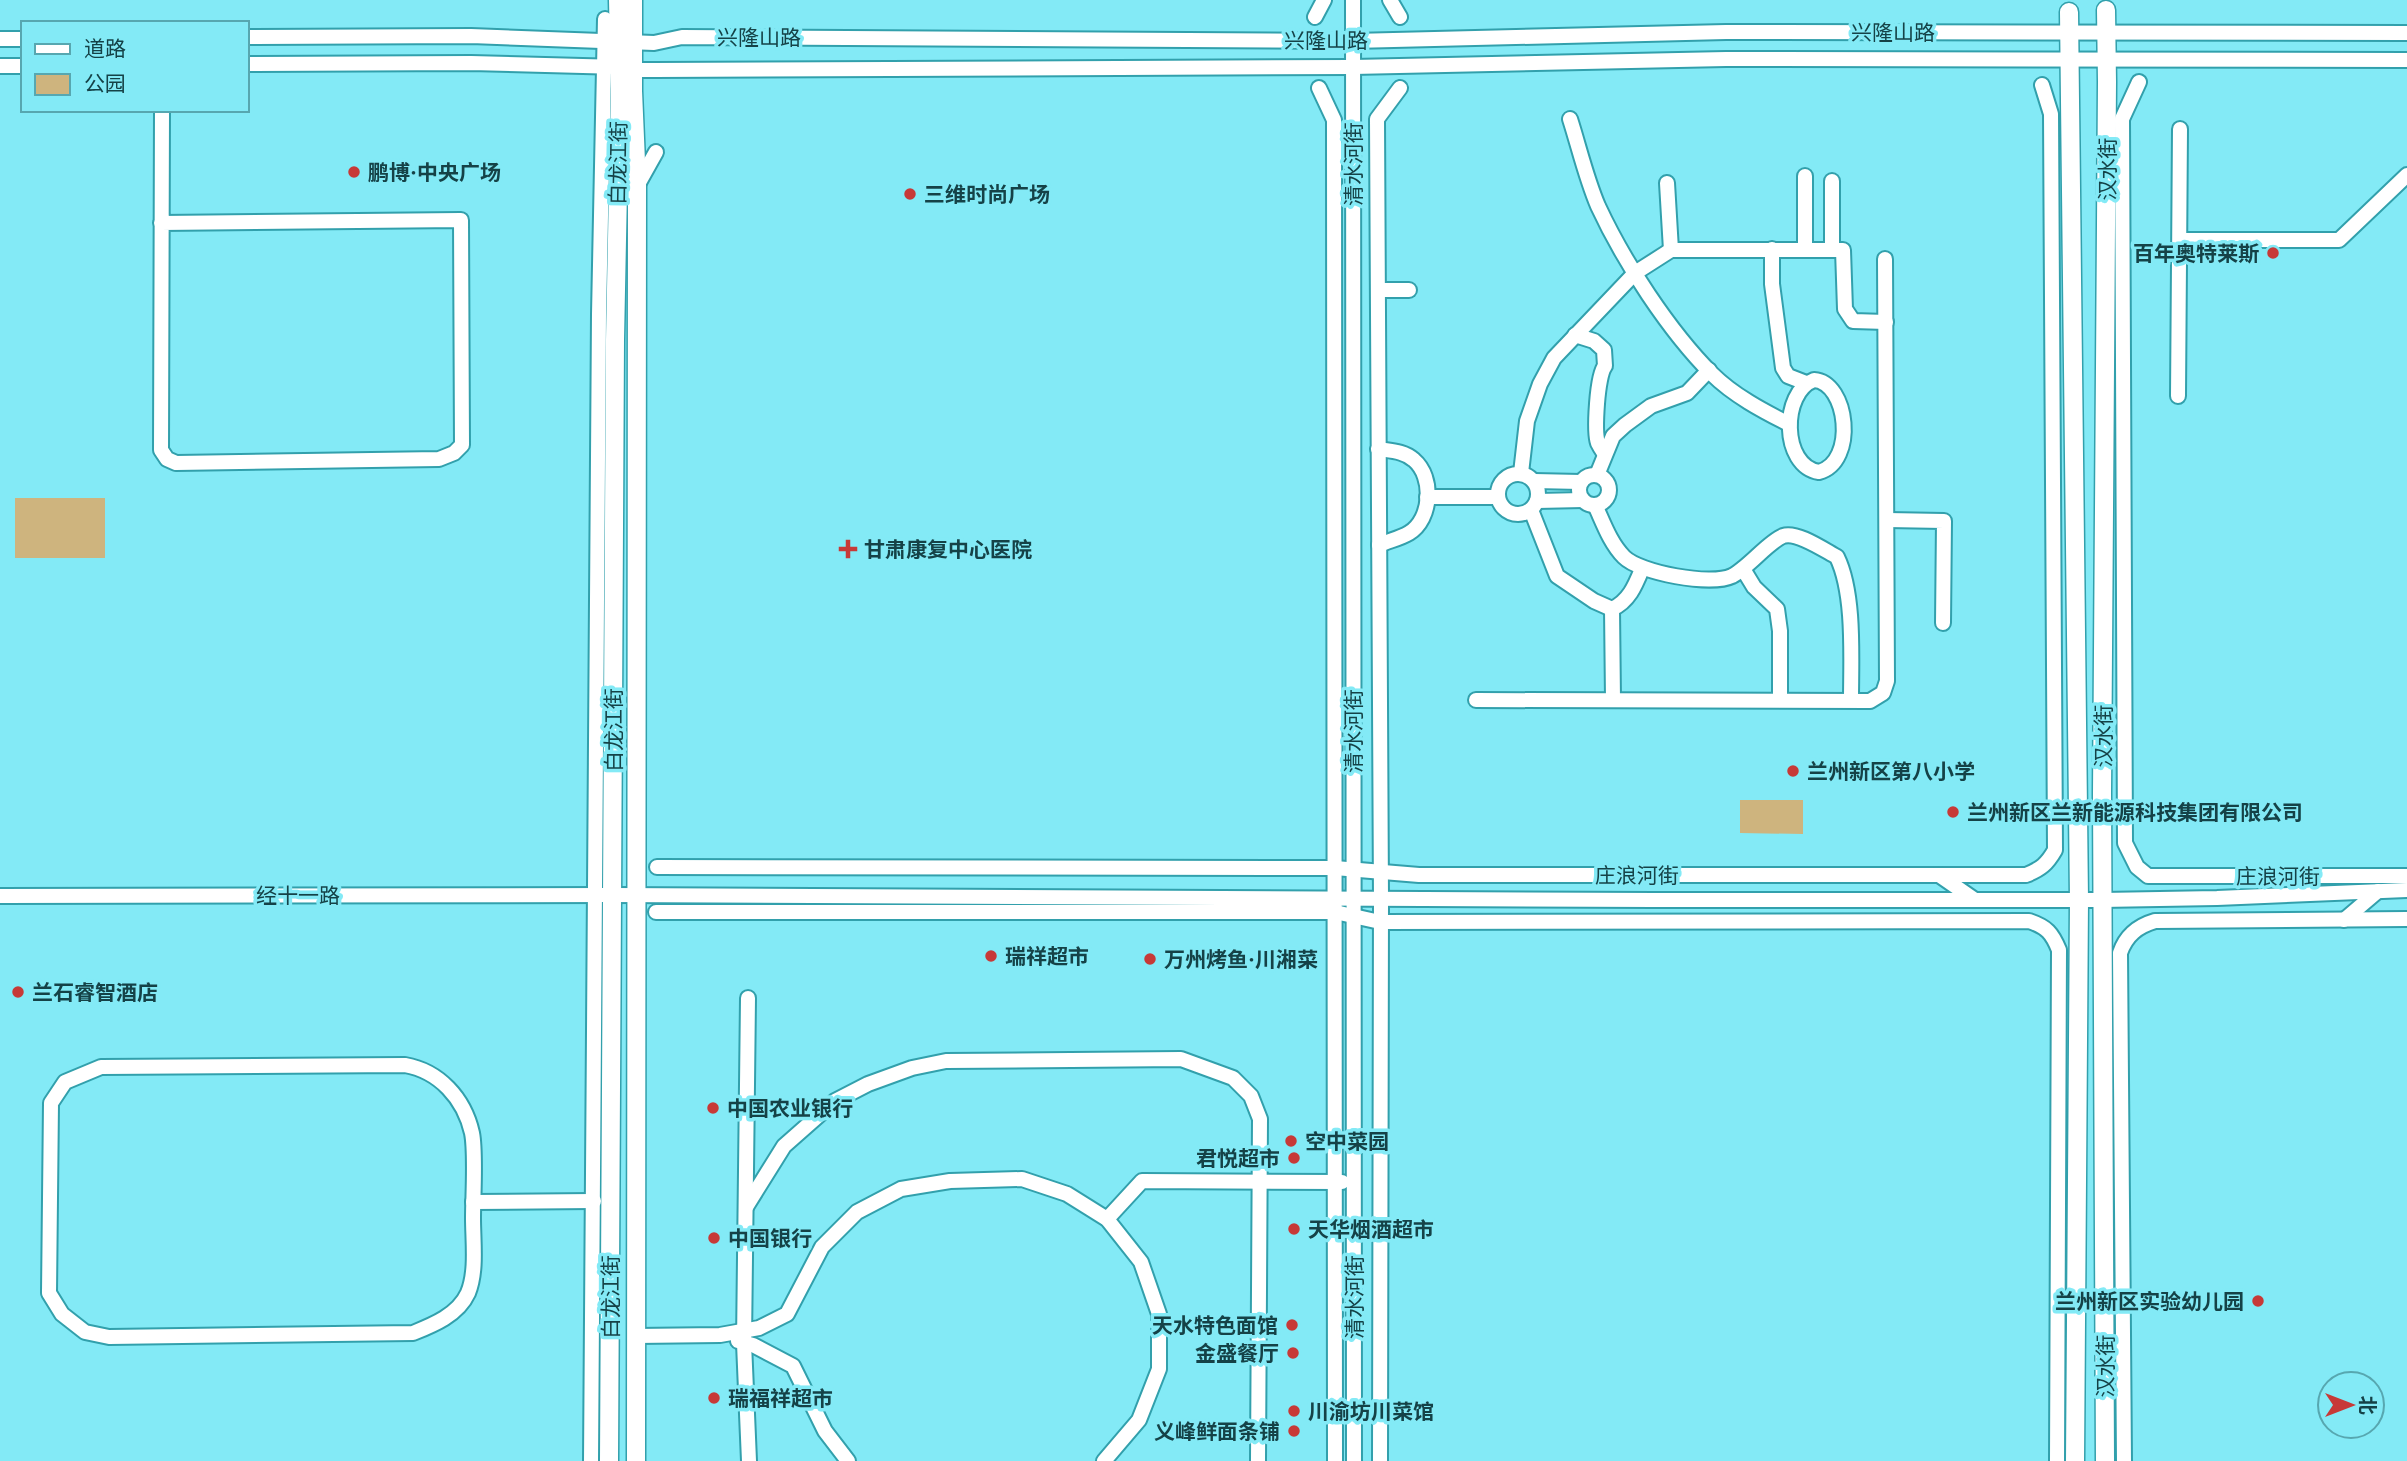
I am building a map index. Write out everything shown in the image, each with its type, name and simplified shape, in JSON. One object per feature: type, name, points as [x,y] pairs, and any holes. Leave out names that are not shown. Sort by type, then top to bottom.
[{"type":"main road","name":"白龙江街","points":[[608,1461],[605,895],[618,160],[618,0]]},
{"type":"main road","name":"白龙江街","points":[[619,41],[633,0]]},
{"type":"main road","name":"汉水街","points":[[2105,1461],[2102,766],[2106,10]]},
{"type":"main road","name":"汉水街","points":[[2069,12],[2078,900],[2076,1461]]},
{"type":"main road","name":"白龙江街","points":[[619,68],[637,186],[636,1461]]},
{"type":"main road","points":[[2077,794],[2102,794]]},
{"type":"street","points":[[1315,17],[1324,0]]},
{"type":"street","name":"清水河街","points":[[1353,0],[1354,1461]]},
{"type":"street","points":[[1390,0],[1400,17]]},
{"type":"street","name":"白龙江街","points":[[604,19],[619,41]]},
{"type":"street","name":"兴隆山路","points":[[248,37],[471,36],[654,43],[682,37],[1353,41],[1726,32],[2407,33]]},
{"type":"street","points":[[0,39],[21,39]]},
{"type":"street","name":"兴隆山路","points":[[248,64],[471,63],[619,68],[1353,67],[1726,60],[2407,60]]},
{"type":"street","points":[[0,66],[21,66]]},
{"type":"street","name":"白龙江街","points":[[591,1461],[594,1200],[605,895],[599,314],[603,192],[619,68]]},
{"type":"street","points":[[2102,766],[2125,767],[2122,118],[2139,82]]},
{"type":"street","points":[[2042,85],[2051,114],[2054,779]]},
{"type":"street","points":[[1320,88],[1334,120],[1335,1461]]},
{"type":"street","points":[[1380,1461],[1381,898],[1377,119],[1400,88]]},
{"type":"street","points":[[161,223],[461,220],[462,445],[449,456],[439,459],[176,463],[167,459],[161,450],[161,223],[162,112]]},
{"type":"street","points":[[1570,119],[1597,204],[1635,274],[1709,370],[1760,410],[1788,424]]},
{"type":"street","points":[[2178,396],[2180,129]]},
{"type":"street","points":[[637,186],[656,152]]},
{"type":"street","points":[[603,192],[618,160]]},
{"type":"street","points":[[2180,240],[2339,240],[2407,175]]},
{"type":"street","points":[[1805,176],[1805,249]]},
{"type":"street","points":[[1832,181],[1832,250]]},
{"type":"street","points":[[1667,183],[1671,250]]},
{"type":"street","points":[[1772,249],[1772,284],[1783,368],[1788,376],[1806,383]]},
{"type":"street","points":[[1521,473],[1527,421],[1540,384],[1554,358],[1635,274],[1671,250],[1843,250],[1845,309],[1853,321],[1885,322]]},
{"type":"street","points":[[1476,700],[1874,700],[1881,696],[1887,685],[1885,259]]},
{"type":"street","points":[[1378,290],[1409,290]]},
{"type":"street","points":[[599,314],[615,340]]},
{"type":"street","points":[[1575,335],[1594,341],[1604,350],[1605,366],[1600,371],[1598,389],[1598,443],[1604,453]]},
{"type":"street","points":[[1597,475],[1613,436],[1636,414],[1687,393],[1709,370]]},
{"type":"street","points":[[1814,380],[1826,383],[1843,414],[1845,428],[1843,443],[1829,467],[1818,472],[1807,468],[1796,454],[1788,424],[1796,400],[1806,383],[1814,380]]},
{"type":"street","points":[[2105,424],[2124,455]]},
{"type":"street","points":[[1378,449],[1402,452],[1413,459],[1423,474],[1427,497],[1422,520],[1410,532],[1379,545]]},
{"type":"street","points":[[1581,482],[1534,481],[1521,473],[1510,475],[1502,481],[1498,496],[1502,506],[1511,513],[1521,514],[1534,506],[1589,502],[1607,497],[1609,488],[1605,480],[1597,475],[1588,476],[1581,482],[1579,491],[1589,502],[1619,551],[1629,562],[1642,569],[1690,578],[1728,578],[1743,569],[1782,536],[1793,535],[1837,557],[1847,588],[1851,700]]},
{"type":"street","points":[[1534,481],[1539,491],[1534,506],[1557,576],[1594,601],[1612,609]]},
{"type":"street","points":[[2053,488],[2074,509]]},
{"type":"street","points":[[1427,497],[1498,496]]},
{"type":"street","points":[[1887,520],[1944,522],[1943,623]]},
{"type":"street","points":[[1612,609],[1632,593],[1642,569]]},
{"type":"street","points":[[1743,569],[1754,587],[1777,609],[1780,631],[1780,700]]},
{"type":"street","points":[[1612,609],[1613,700]]},
{"type":"street","points":[[2054,779],[2076,749]]},
{"type":"street","name":"庄浪河街","points":[[2125,767],[2125,843],[2137,867],[2148,876],[2407,876]]},
{"type":"street","name":"庄浪河街","points":[[657,867],[1335,868],[1419,875],[2026,875],[2042,869],[2055,850],[2054,779]]},
{"type":"street","points":[[1466,875],[1500,899]]},
{"type":"street","points":[[1939,875],[1975,900]]},
{"type":"street","points":[[656,912],[1335,905],[1354,898],[2102,900],[2407,890]]},
{"type":"street","points":[[2344,920],[2378,891]]},
{"type":"street","name":"经十一路","points":[[0,896],[635,895],[1335,905]]},
{"type":"street","points":[[1465,898],[1496,921]]},
{"type":"street","points":[[2217,898],[2244,921]]},
{"type":"street","points":[[1609,921],[1654,900]]},
{"type":"street","points":[[1933,900],[1966,921]]},
{"type":"street","points":[[1335,905],[1353,916],[1380,922],[2029,921],[2045,927],[2059,950],[2057,1461]]},
{"type":"street","points":[[2124,1461],[2120,953],[2125,941],[2133,931],[2155,921],[2407,919]]},
{"type":"street","points":[[748,998],[744,1337],[749,1461]]},
{"type":"street","points":[[2059,1022],[2078,1049]]},
{"type":"street","points":[[2103,1048],[2120,1026]]},
{"type":"street","points":[[746,1207],[784,1146],[835,1101],[868,1084],[912,1068],[946,1061],[1181,1059],[1233,1078],[1246,1088],[1255,1102],[1260,1119],[1258,1461]]},
{"type":"street","points":[[404,1065],[421,1068],[449,1088],[464,1109],[472,1135],[473,1202],[473,1269],[467,1293],[456,1309],[437,1323],[413,1333],[109,1337],[85,1332],[62,1314],[49,1293],[51,1103],[65,1083],[101,1067],[404,1065]]},
{"type":"street","points":[[744,1337],[787,1314],[822,1247],[857,1212],[901,1189],[950,1181],[1023,1179],[1067,1194],[1107,1219],[1141,1262],[1159,1314],[1159,1369],[1139,1420],[1104,1461]]},
{"type":"street","points":[[1107,1219],[1142,1181],[1353,1182]]},
{"type":"street","points":[[473,1202],[594,1200]]},
{"type":"street","points":[[636,1336],[744,1337],[793,1366],[825,1432],[848,1461]]},
{"type":"street","points":[[1335,1336],[1380,1336]]},
{"type":"green space","points":[[15,498],[105,498],[105,558],[15,558]]},
{"type":"green space","points":[[1740,800],[1803,800],[1803,834],[1740,833]]},
{"type":"place","name":"鹏博·中央广场","points":[[354,172]]},
{"type":"place","name":"三维时尚广场","points":[[910,194]]},
{"type":"place","name":"百年奥特莱斯","points":[[2273,253]]},
{"type":"place","name":"甘肃康复中心医院","points":[[848,549]]},
{"type":"place","name":"兰州新区第八小学","points":[[1793,771]]},
{"type":"place","name":"兰州新区兰新能源科技集团有限公司","points":[[1953,812]]},
{"type":"place","name":"瑞祥超市","points":[[991,956]]},
{"type":"place","name":"万州烤鱼·川湘菜","points":[[1150,959]]},
{"type":"place","name":"兰石睿智酒店","points":[[18,992]]},
{"type":"place","name":"中国农业银行","points":[[713,1108]]},
{"type":"place","name":"空中菜园","points":[[1291,1141]]},
{"type":"place","name":"君悦超市","points":[[1294,1158]]},
{"type":"place","name":"天华烟酒超市","points":[[1294,1229]]},
{"type":"place","name":"中国银行","points":[[714,1238]]},
{"type":"place","name":"兰州新区实验幼儿园","points":[[2258,1301]]},
{"type":"place","name":"天水特色面馆","points":[[1292,1325]]},
{"type":"place","name":"金盛餐厅","points":[[1293,1353]]},
{"type":"place","name":"瑞福祥超市","points":[[714,1398]]},
{"type":"place","name":"川渝坊川菜馆","points":[[1294,1411]]},
{"type":"place","name":"义峰鲜面条铺","points":[[1294,1431]]}]
